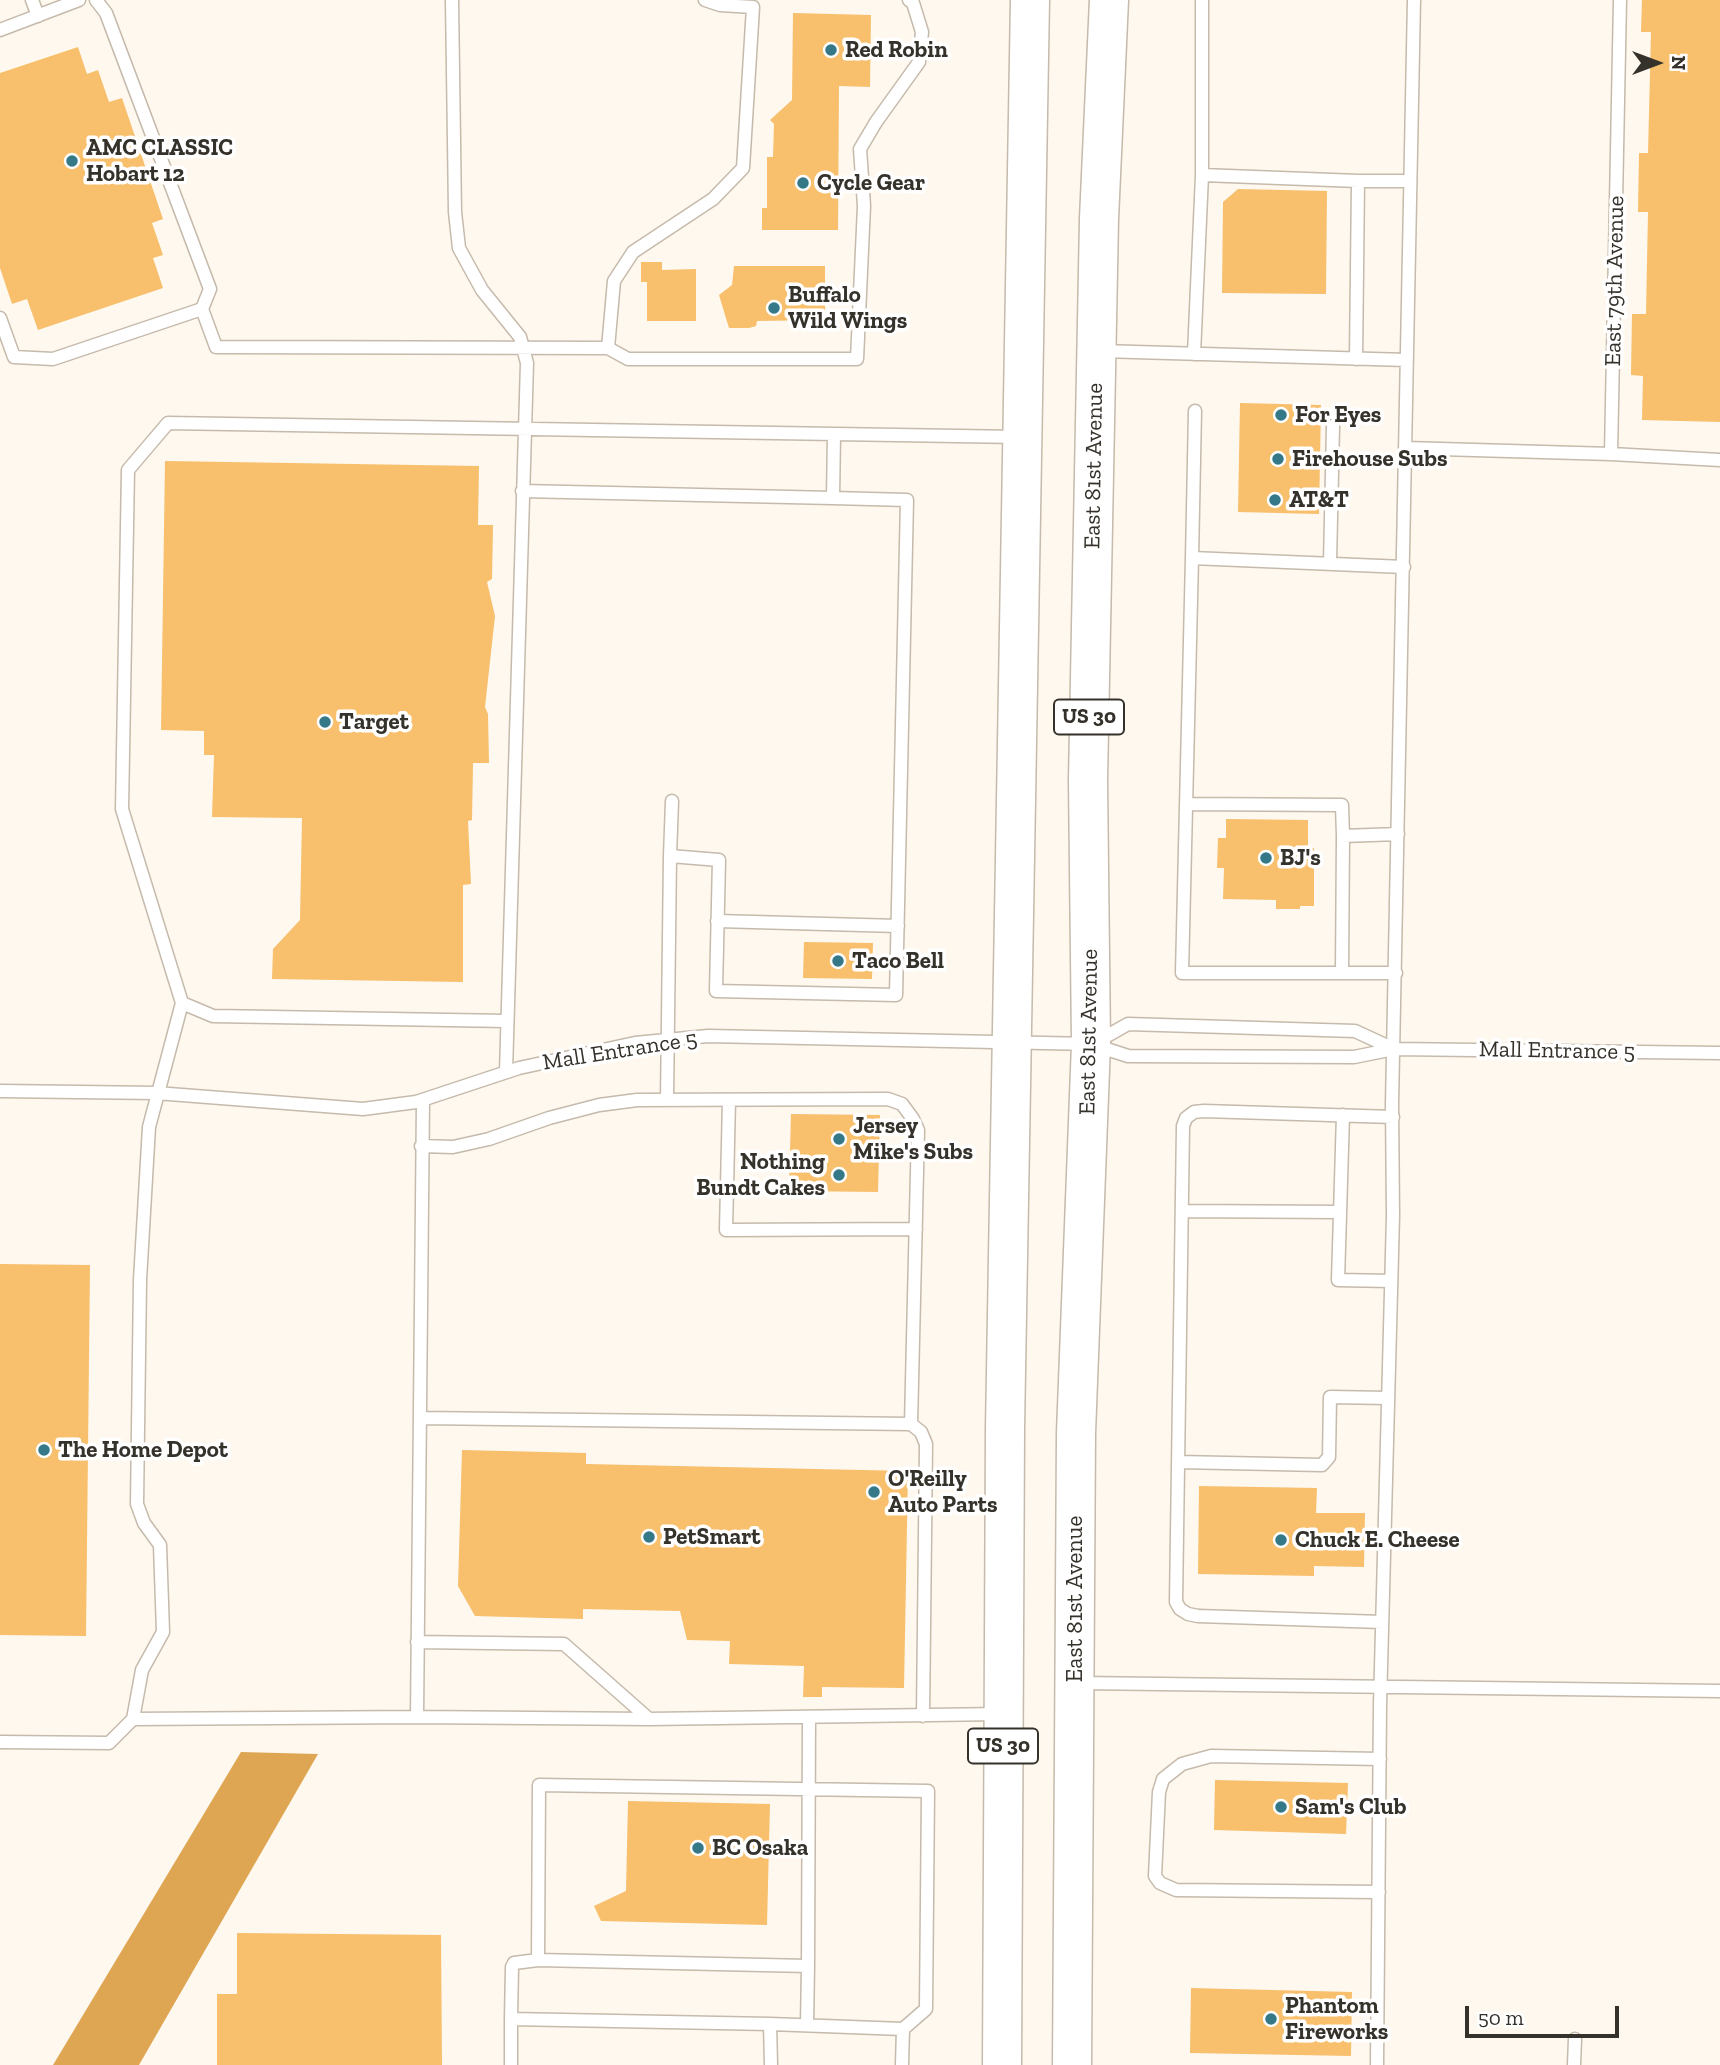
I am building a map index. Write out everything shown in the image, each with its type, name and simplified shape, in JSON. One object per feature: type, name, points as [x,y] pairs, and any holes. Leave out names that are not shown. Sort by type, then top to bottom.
[{"type":"highway","name":"US 30","points":[[1002,2065],[1005,1414],[1030,0]]},
{"type":"highway","name":"East 81st Avenue","points":[[1072,2065],[1076,1433],[1091,1044],[1088,780],[1097,351],[1109,0]]},
{"type":"lane","points":[[32,0],[37,16]]},
{"type":"lane","points":[[0,30],[79,0]]},
{"type":"lane","points":[[96,0],[106,13],[210,289],[202,309],[216,347],[608,348],[628,359],[857,359],[864,206],[860,149],[919,62],[922,32],[913,2],[909,0]]},
{"type":"lane","points":[[452,0],[455,212],[460,248],[482,290],[520,337],[527,363],[506,1072]]},
{"type":"lane","points":[[608,348],[614,281],[633,252],[713,199],[743,168],[757,4],[720,5],[705,0]]},
{"type":"lane","points":[[1194,354],[1202,175],[1202,0]]},
{"type":"lane","points":[[1377,2065],[1382,1622],[1391,1281],[1414,0]]},
{"type":"lane","name":"East 79th Avenue","points":[[1611,453],[1620,0]]},
{"type":"lane","points":[[1202,175],[1410,181]]},
{"type":"lane","points":[[1356,359],[1358,181]]},
{"type":"lane","points":[[0,318],[14,357],[53,359],[202,309]]},
{"type":"lane","points":[[1097,351],[1407,360]]},
{"type":"lane","points":[[1195,411],[1182,973],[1396,973]]},
{"type":"lane","points":[[0,1742],[109,1743],[133,1719],[142,1670],[163,1632],[160,1545],[144,1523],[137,1504],[140,1280],[149,1127],[182,1003],[122,809],[128,470],[168,423],[1023,437]]},
{"type":"lane","points":[[1330,564],[1333,426]]},
{"type":"lane","points":[[833,498],[834,434]]},
{"type":"lane","points":[[1406,448],[1611,453],[1720,460]]},
{"type":"lane","points":[[522,491],[907,499],[896,995],[716,991],[719,860],[670,856]]},
{"type":"lane","points":[[1192,558],[1404,567]]},
{"type":"lane","points":[[667,1100],[672,801]]},
{"type":"lane","points":[[1186,804],[1342,804],[1342,973]]},
{"type":"lane","points":[[1343,836],[1398,834]]},
{"type":"lane","points":[[717,921],[898,926]]},
{"type":"lane","points":[[182,1003],[214,1016],[507,1021]]},
{"type":"lane","name":"Mall Entrance 5","points":[[1091,1044],[1128,1024],[1355,1031],[1394,1049]]},
{"type":"lane","name":"Mall Entrance 5","points":[[0,1091],[156,1093],[363,1109],[423,1100],[506,1072],[635,1043],[708,1036],[1091,1044],[1128,1056],[1354,1057],[1394,1049],[1720,1053]]},
{"type":"lane","points":[[421,1146],[453,1147],[599,1105],[637,1100],[888,1098],[902,1104],[918,1130],[911,1424]]},
{"type":"lane","points":[[418,1717],[423,1100]]},
{"type":"lane","points":[[729,1100],[726,1230],[916,1229]]},
{"type":"lane","points":[[1382,1622],[1198,1616],[1180,1609],[1176,1602],[1183,1126],[1186,1118],[1194,1112],[1393,1117]]},
{"type":"lane","points":[[1343,1115],[1338,1280],[1391,1281]]},
{"type":"lane","points":[[1182,1211],[1340,1212]]},
{"type":"lane","points":[[1178,1462],[1322,1465],[1329,1457],[1330,1397],[1388,1398]]},
{"type":"lane","points":[[421,1418],[911,1424],[921,1432],[926,1444],[923,1716]]},
{"type":"lane","points":[[418,1642],[564,1644],[649,1719]]},
{"type":"lane","points":[[1074,1683],[1720,1691]]},
{"type":"lane","points":[[133,1719],[649,1719],[1003,1714]]},
{"type":"lane","points":[[807,2025],[809,1717]]},
{"type":"lane","points":[[1379,1892],[1176,1890],[1160,1883],[1155,1876],[1159,1792],[1163,1779],[1182,1764],[1211,1756],[1380,1759]]},
{"type":"lane","points":[[511,2019],[903,2029],[926,2009],[928,1791],[539,1786],[538,1960]]},
{"type":"lane","points":[[511,2065],[514,1962],[538,1960],[808,1966]]},
{"type":"lane","points":[[770,2024],[771,2065]]},
{"type":"lane","points":[[902,2065],[903,2029]]},
{"type":"lane","points":[[1574,2065],[1575,2039]]},
{"type":"shaded area","points":[[241,1752],[318,1754],[139,2065],[53,2065]]},
{"type":"building","points":[[1642,0],[1720,0],[1720,422],[1642,420],[1643,376],[1631,375],[1632,314],[1646,314],[1648,212],[1638,212],[1639,153],[1648,153],[1651,32],[1641,32]]},
{"type":"building","points":[[793,13],[871,15],[870,87],[839,86],[838,230],[762,230],[762,208],[767,208],[767,157],[773,157],[774,124],[770,120],[792,100]]},
{"type":"building","name":"AMC CLASSIC Hobart 12","points":[[78,47],[87,74],[98,70],[109,102],[122,98],[163,219],[152,223],[163,255],[153,258],[163,288],[38,330],[27,299],[12,304],[0,268],[0,73]]},
{"type":"building","points":[[1238,189],[1327,191],[1326,294],[1222,293],[1223,202]]},
{"type":"building","points":[[641,262],[662,262],[662,270],[696,269],[696,321],[647,321],[647,282],[641,282]]},
{"type":"building","name":"Buffalo Wild Wings","points":[[734,266],[825,266],[825,320],[757,321],[756,326],[749,328],[729,328],[719,295],[732,285]]},
{"type":"building","points":[[1240,403],[1321,405],[1319,514],[1238,512]]},
{"type":"building","name":"Target","points":[[165,461],[479,466],[478,525],[493,525],[492,579],[487,582],[495,616],[485,707],[488,714],[489,763],[473,763],[472,820],[468,821],[471,884],[463,885],[463,982],[272,979],[273,949],[300,920],[302,818],[212,817],[214,755],[204,755],[204,731],[161,730]]},
{"type":"building","name":"BJ's","points":[[1226,819],[1308,820],[1308,848],[1314,848],[1314,906],[1276,909],[1276,900],[1223,899],[1224,868],[1217,868],[1218,838],[1226,838]]},
{"type":"building","name":"Taco Bell","points":[[804,942],[873,943],[872,979],[803,978]]},
{"type":"building","points":[[791,1114],[880,1115],[878,1192],[789,1191]]},
{"type":"building","name":"The Home Depot","points":[[0,1264],[90,1265],[86,1636],[0,1635]]},
{"type":"building","points":[[462,1450],[586,1453],[586,1464],[908,1471],[904,1688],[822,1687],[822,1697],[803,1697],[804,1666],[729,1664],[730,1641],[687,1640],[680,1611],[583,1609],[583,1619],[475,1616],[458,1586]]},
{"type":"building","name":"Chuck E. Cheese","points":[[1199,1486],[1317,1488],[1316,1513],[1365,1513],[1364,1567],[1314,1566],[1314,1576],[1198,1574]]},
{"type":"building","name":"Sam's Club","points":[[1215,1780],[1348,1783],[1346,1834],[1214,1830]]},
{"type":"building","name":"BC Osaka","points":[[628,1801],[770,1804],[767,1925],[601,1921],[594,1906],[626,1891]]},
{"type":"building","points":[[237,1933],[441,1935],[442,2065],[217,2065],[217,1994],[237,1994]]},
{"type":"building","name":"Phantom Fireworks","points":[[1191,1988],[1352,1992],[1351,2056],[1190,2053]]},
{"type":"place","name":"Red Robin","points":[[831,50]]},
{"type":"place","name":"AMC CLASSIC Hobart 12","points":[[72,161]]},
{"type":"place","name":"Cycle Gear","points":[[803,183]]},
{"type":"place","name":"Buffalo Wild Wings","points":[[774,308]]},
{"type":"place","name":"For Eyes","points":[[1281,415]]},
{"type":"place","name":"Firehouse Subs","points":[[1278,459]]},
{"type":"place","name":"AT&T","points":[[1275,500]]},
{"type":"place","name":"Target","points":[[325,722]]},
{"type":"place","name":"BJ's","points":[[1266,858]]},
{"type":"place","name":"Taco Bell","points":[[838,961]]},
{"type":"place","name":"Jersey Mike's Subs","points":[[839,1139]]},
{"type":"place","name":"Nothing Bundt Cakes","points":[[839,1175]]},
{"type":"place","name":"The Home Depot","points":[[44,1450]]},
{"type":"place","name":"O'Reilly Auto Parts","points":[[874,1492]]},
{"type":"place","name":"PetSmart","points":[[649,1537]]},
{"type":"place","name":"Chuck E. Cheese","points":[[1281,1540]]},
{"type":"place","name":"Sam's Club","points":[[1281,1807]]},
{"type":"place","name":"BC Osaka","points":[[698,1848]]},
{"type":"place","name":"Phantom Fireworks","points":[[1271,2019]]}]
